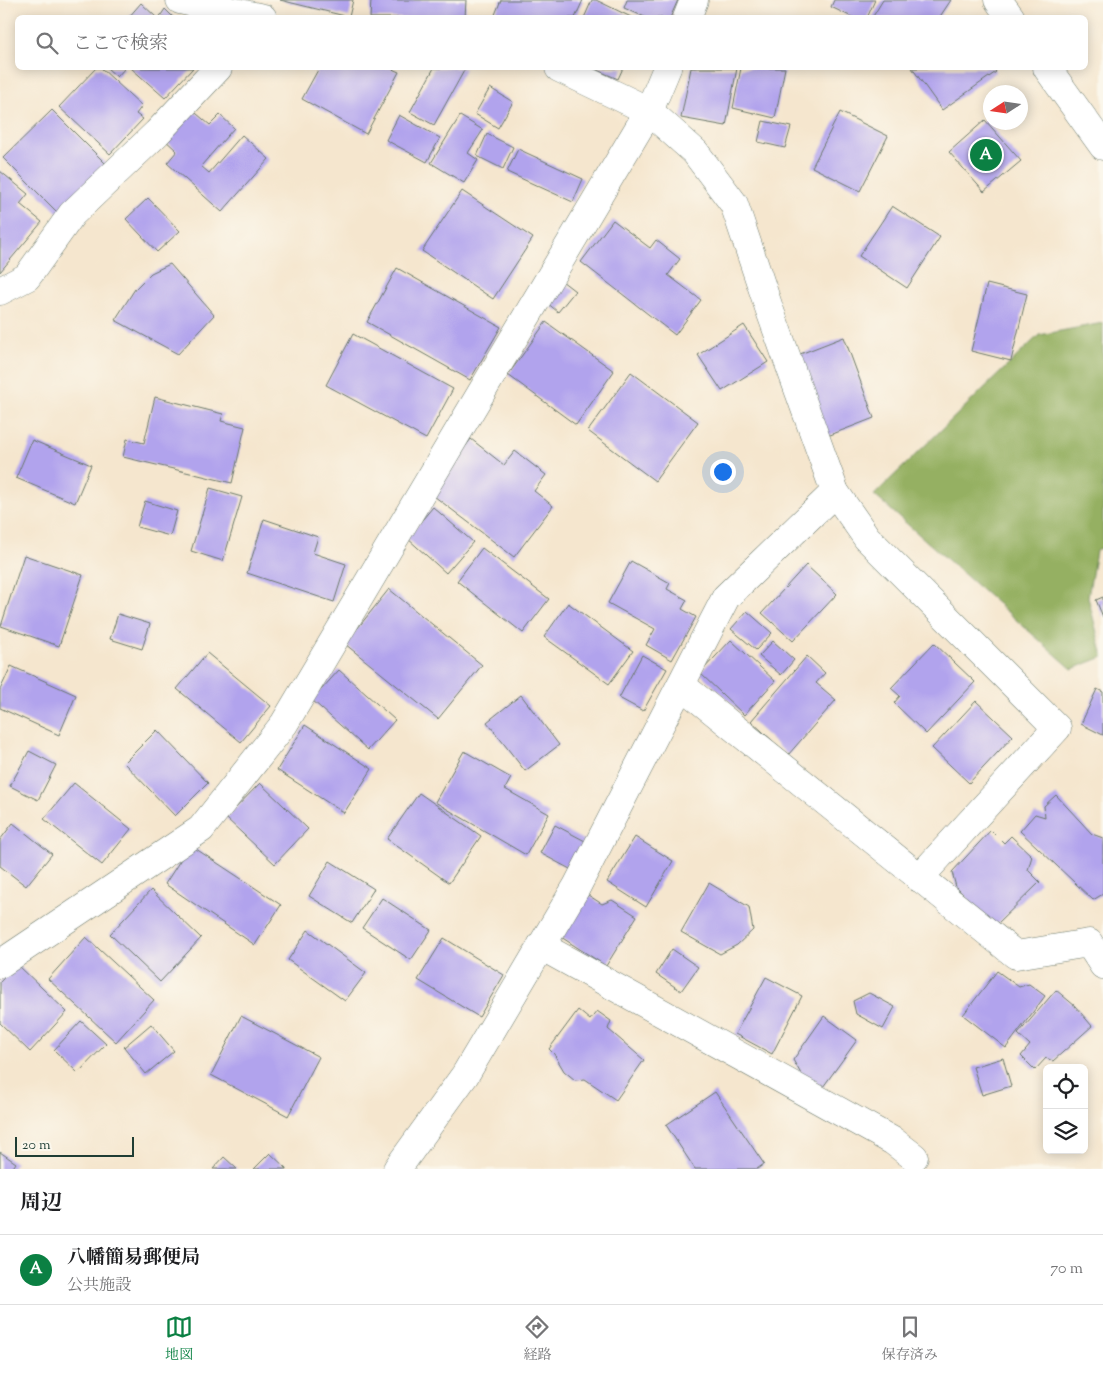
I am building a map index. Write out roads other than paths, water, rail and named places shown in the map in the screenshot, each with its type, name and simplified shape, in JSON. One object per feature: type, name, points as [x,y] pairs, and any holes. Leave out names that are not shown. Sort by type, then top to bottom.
[{"type":"street","points":[[180,0],[249,15]]},
{"type":"street","points":[[688,15],[694,0]]},
{"type":"street","points":[[998,0],[1009,15]]},
{"type":"street","points":[[0,291],[27,277],[72,214],[158,133],[216,70]]},
{"type":"street","points":[[563,70],[649,111],[695,152],[734,204],[835,492],[867,538],[1058,728],[920,878]]},
{"type":"street","points":[[0,964],[201,829],[284,724],[649,111],[666,70]]},
{"type":"street","points":[[1048,70],[1103,146]]},
{"type":"street","points":[[397,1169],[465,1075],[576,886],[726,597],[835,492]]},
{"type":"street","points":[[681,685],[1016,955],[1089,943],[1103,965]]},
{"type":"street","points":[[541,946],[893,1141],[914,1157]]},
{"type":"place","name":"八幡簡易郵便局","points":[[986,155]]}]
